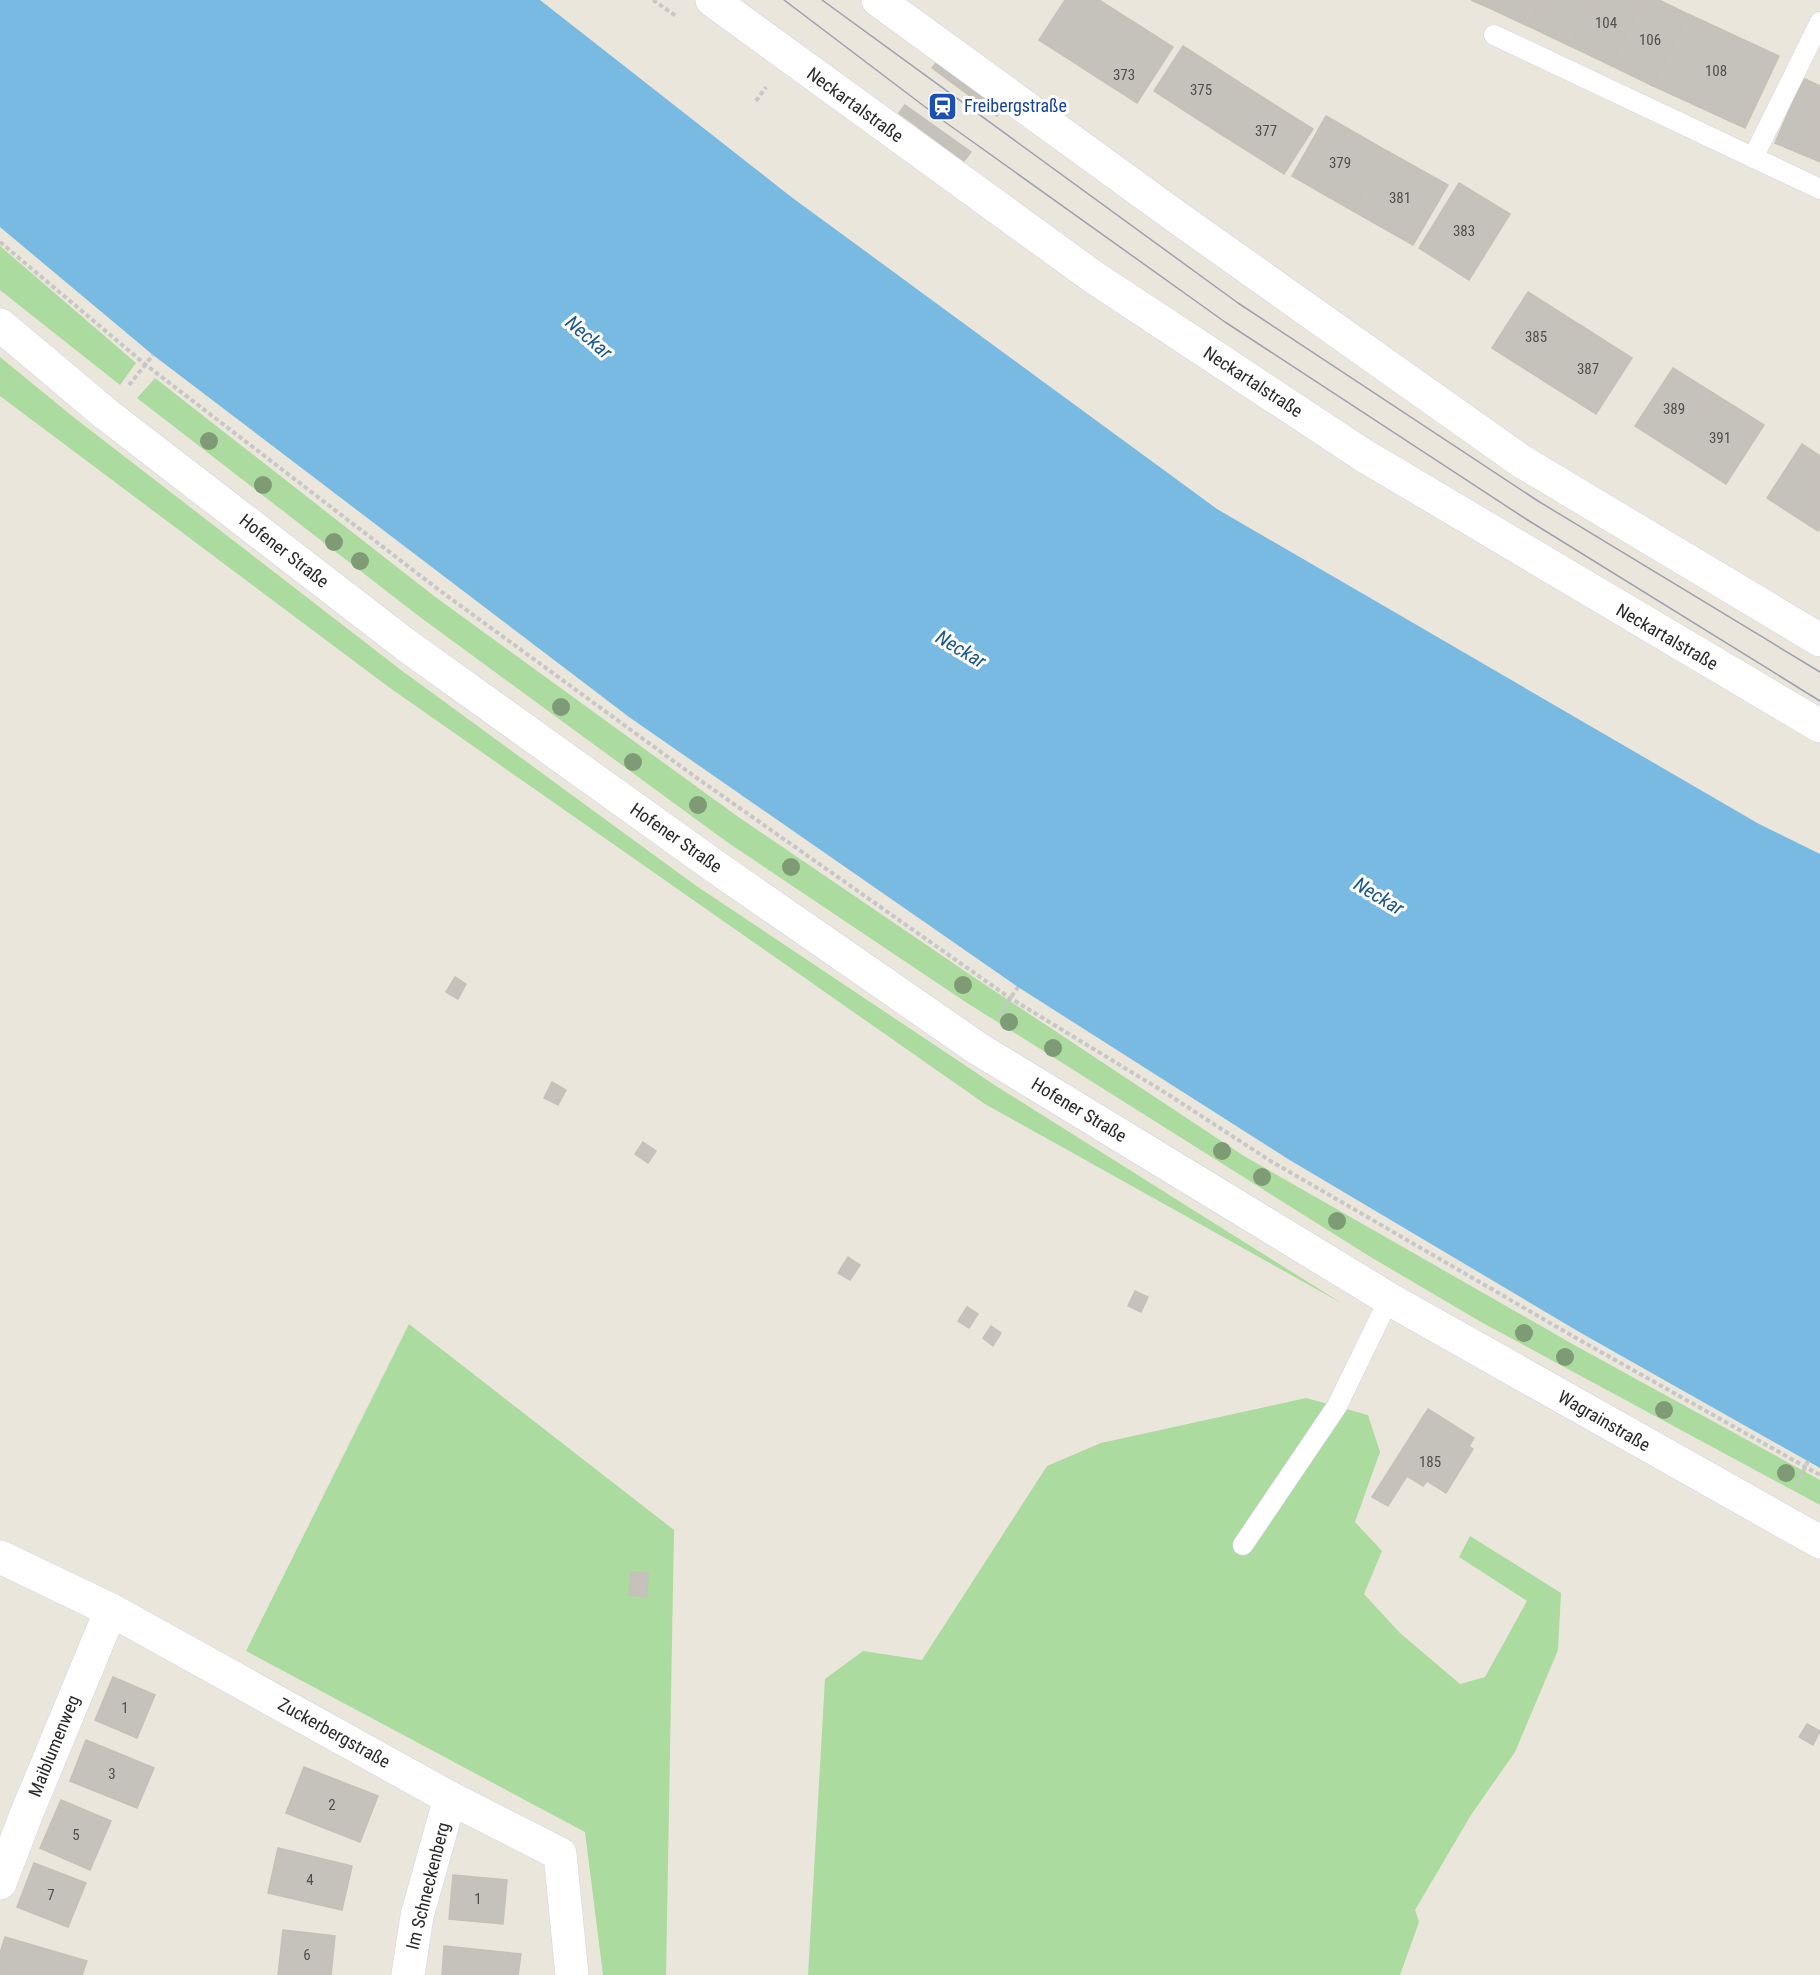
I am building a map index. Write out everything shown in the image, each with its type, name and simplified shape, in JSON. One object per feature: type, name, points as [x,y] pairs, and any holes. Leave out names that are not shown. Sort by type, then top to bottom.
[{"type":"street","name":"Neckartalstraße","points":[[712,0],[1092,276],[1353,448],[1820,726]]},
{"type":"street","points":[[878,0],[1178,218],[1521,461],[1820,640]]},
{"type":"street","name":"Hofener Straße","points":[[0,325],[106,414],[406,645],[714,865],[976,1048],[1389,1299]]},
{"type":"street","name":"Wagrainstraße","points":[[1389,1299],[1820,1542]]},
{"type":"street","name":"Zuckerbergstraße","points":[[0,1557],[111,1610],[450,1797],[560,1854],[572,1975]]},
{"type":"street","name":"Maiblumenweg","points":[[0,1883],[111,1610]]},
{"type":"street","name":"Im Schneckenberg","points":[[408,1975],[417,1916],[450,1797]]},
{"type":"lane","points":[[1753,158],[1820,22]]},
{"type":"lane","points":[[1494,35],[1820,189]]},
{"type":"lane","points":[[1243,1545],[1337,1406],[1389,1299]]},
{"type":"path","points":[[756,101],[768,84]]},
{"type":"path","points":[[0,242],[146,365],[439,590],[694,776],[1010,998],[1169,1095],[1269,1160],[1576,1338],[1820,1475]]},
{"type":"green space","points":[[0,246],[136,363],[120,385],[0,290]]},
{"type":"green space","points":[[0,357],[72,416],[401,670],[695,885],[996,1086],[1343,1304],[985,1104],[390,688],[0,396]]},
{"type":"green space","points":[[155,378],[434,596],[737,816],[975,978],[1244,1156],[1576,1346],[1820,1480],[1820,1505],[1481,1322],[1369,1256],[964,1001],[727,842],[420,617],[137,398]]},
{"type":"green space","points":[[409,1324],[674,1530],[666,1975],[603,1975],[585,1832],[246,1651]]},
{"type":"green space","points":[[1306,1398],[1368,1415],[1380,1452],[1355,1522],[1382,1551],[1364,1594],[1400,1633],[1460,1684],[1485,1677],[1527,1601],[1459,1557],[1470,1536],[1561,1593],[1558,1650],[1515,1752],[1471,1815],[1415,1910],[1419,1922],[1400,1975],[808,1975],[825,1679],[863,1651],[922,1660],[1047,1466],[1101,1443]]},
{"type":"water","name":"Neckar","points":[[0,0],[540,0],[790,196],[1217,509],[1759,824],[1820,854],[1820,1468],[1581,1333],[1288,1159],[1018,987],[629,717],[153,355],[0,227]]},
{"type":"building","points":[[1065,0],[1099,0],[1173,47],[1137,103],[1039,40]]},
{"type":"building","points":[[1471,0],[1490,0],[1487,7]]},
{"type":"building","points":[[1490,0],[1541,0],[1528,26],[1487,7]]},
{"type":"building","points":[[1541,0],[1592,0],[1570,46],[1528,26]]},
{"type":"building","points":[[1592,0],[1643,0],[1612,66],[1570,46]]},
{"type":"building","points":[[1643,0],[1659,0],[1688,14],[1653,86],[1612,66]]},
{"type":"building","points":[[1688,14],[1779,56],[1745,128],[1653,86]]},
{"type":"building","points":[[1183,46],[1248,88],[1219,133],[1154,91]]},
{"type":"building","points":[[938,61],[1002,109],[997,116],[932,68]]},
{"type":"building","points":[[1803,78],[1820,86],[1820,162],[1775,143]]},
{"type":"building","points":[[1248,88],[1313,129],[1284,174],[1219,133]]},
{"type":"building","points":[[905,105],[971,152],[964,161],[899,113]]},
{"type":"building","points":[[1326,116],[1387,151],[1353,211],[1292,176]]},
{"type":"building","points":[[1387,151],[1448,185],[1413,245],[1353,211]]},
{"type":"building","points":[[1459,183],[1510,214],[1469,280],[1419,248]]},
{"type":"building","points":[[1528,292],[1580,325],[1544,381],[1492,348]]},
{"type":"building","points":[[1580,325],[1632,358],[1596,414],[1544,381]]},
{"type":"building","points":[[1673,368],[1713,393],[1676,452],[1635,426]]},
{"type":"building","points":[[1713,393],[1764,425],[1726,484],[1676,452]]},
{"type":"building","points":[[1802,444],[1820,456],[1820,529],[1818,531],[1767,498]]},
{"type":"building","points":[[455,977],[466,984],[458,999],[446,992]]},
{"type":"building","points":[[552,1082],[566,1090],[558,1105],[544,1098]]},
{"type":"building","points":[[643,1142],[656,1151],[648,1163],[635,1154]]},
{"type":"building","points":[[848,1257],[860,1265],[850,1280],[838,1273]]},
{"type":"building","points":[[1135,1291],[1148,1297],[1141,1312],[1128,1306]]},
{"type":"building","points":[[967,1307],[978,1314],[969,1328],[958,1321]]},
{"type":"building","points":[[991,1326],[1001,1333],[993,1346],[983,1338]]},
{"type":"building","points":[[1428,1409],[1474,1438],[1469,1446],[1473,1449],[1446,1493],[1427,1481],[1423,1486],[1407,1476],[1388,1506],[1372,1497]]},
{"type":"building","points":[[631,1572],[648,1573],[647,1597],[629,1595]]},
{"type":"building","points":[[113,1677],[155,1695],[137,1738],[95,1720]]},
{"type":"building","points":[[1807,1724],[1820,1731],[1813,1745],[1799,1737]]},
{"type":"building","points":[[86,1740],[154,1768],[137,1808],[70,1781]]},
{"type":"building","points":[[304,1767],[378,1796],[360,1842],[286,1813]]},
{"type":"building","points":[[61,1800],[111,1821],[90,1870],[40,1848]]},
{"type":"building","points":[[278,1848],[352,1866],[342,1910],[268,1893]]},
{"type":"building","points":[[34,1863],[86,1883],[68,1927],[17,1907]]},
{"type":"building","points":[[453,1875],[507,1880],[503,1924],[449,1919]]},
{"type":"building","points":[[283,1930],[335,1936],[331,1975],[278,1975]]},
{"type":"building","points":[[5,1937],[87,1961],[82,1975],[0,1975],[0,1953]]},
{"type":"building","points":[[444,1946],[521,1954],[518,1975],[442,1975]]},
{"type":"tram line","points":[[784,0],[945,122],[1225,322],[1526,519],[1820,701]]},
{"type":"tram line","points":[[822,0],[1238,303],[1538,501],[1820,672]]},
{"type":"place","name":"Freibergstraße","points":[[943,106]]}]
